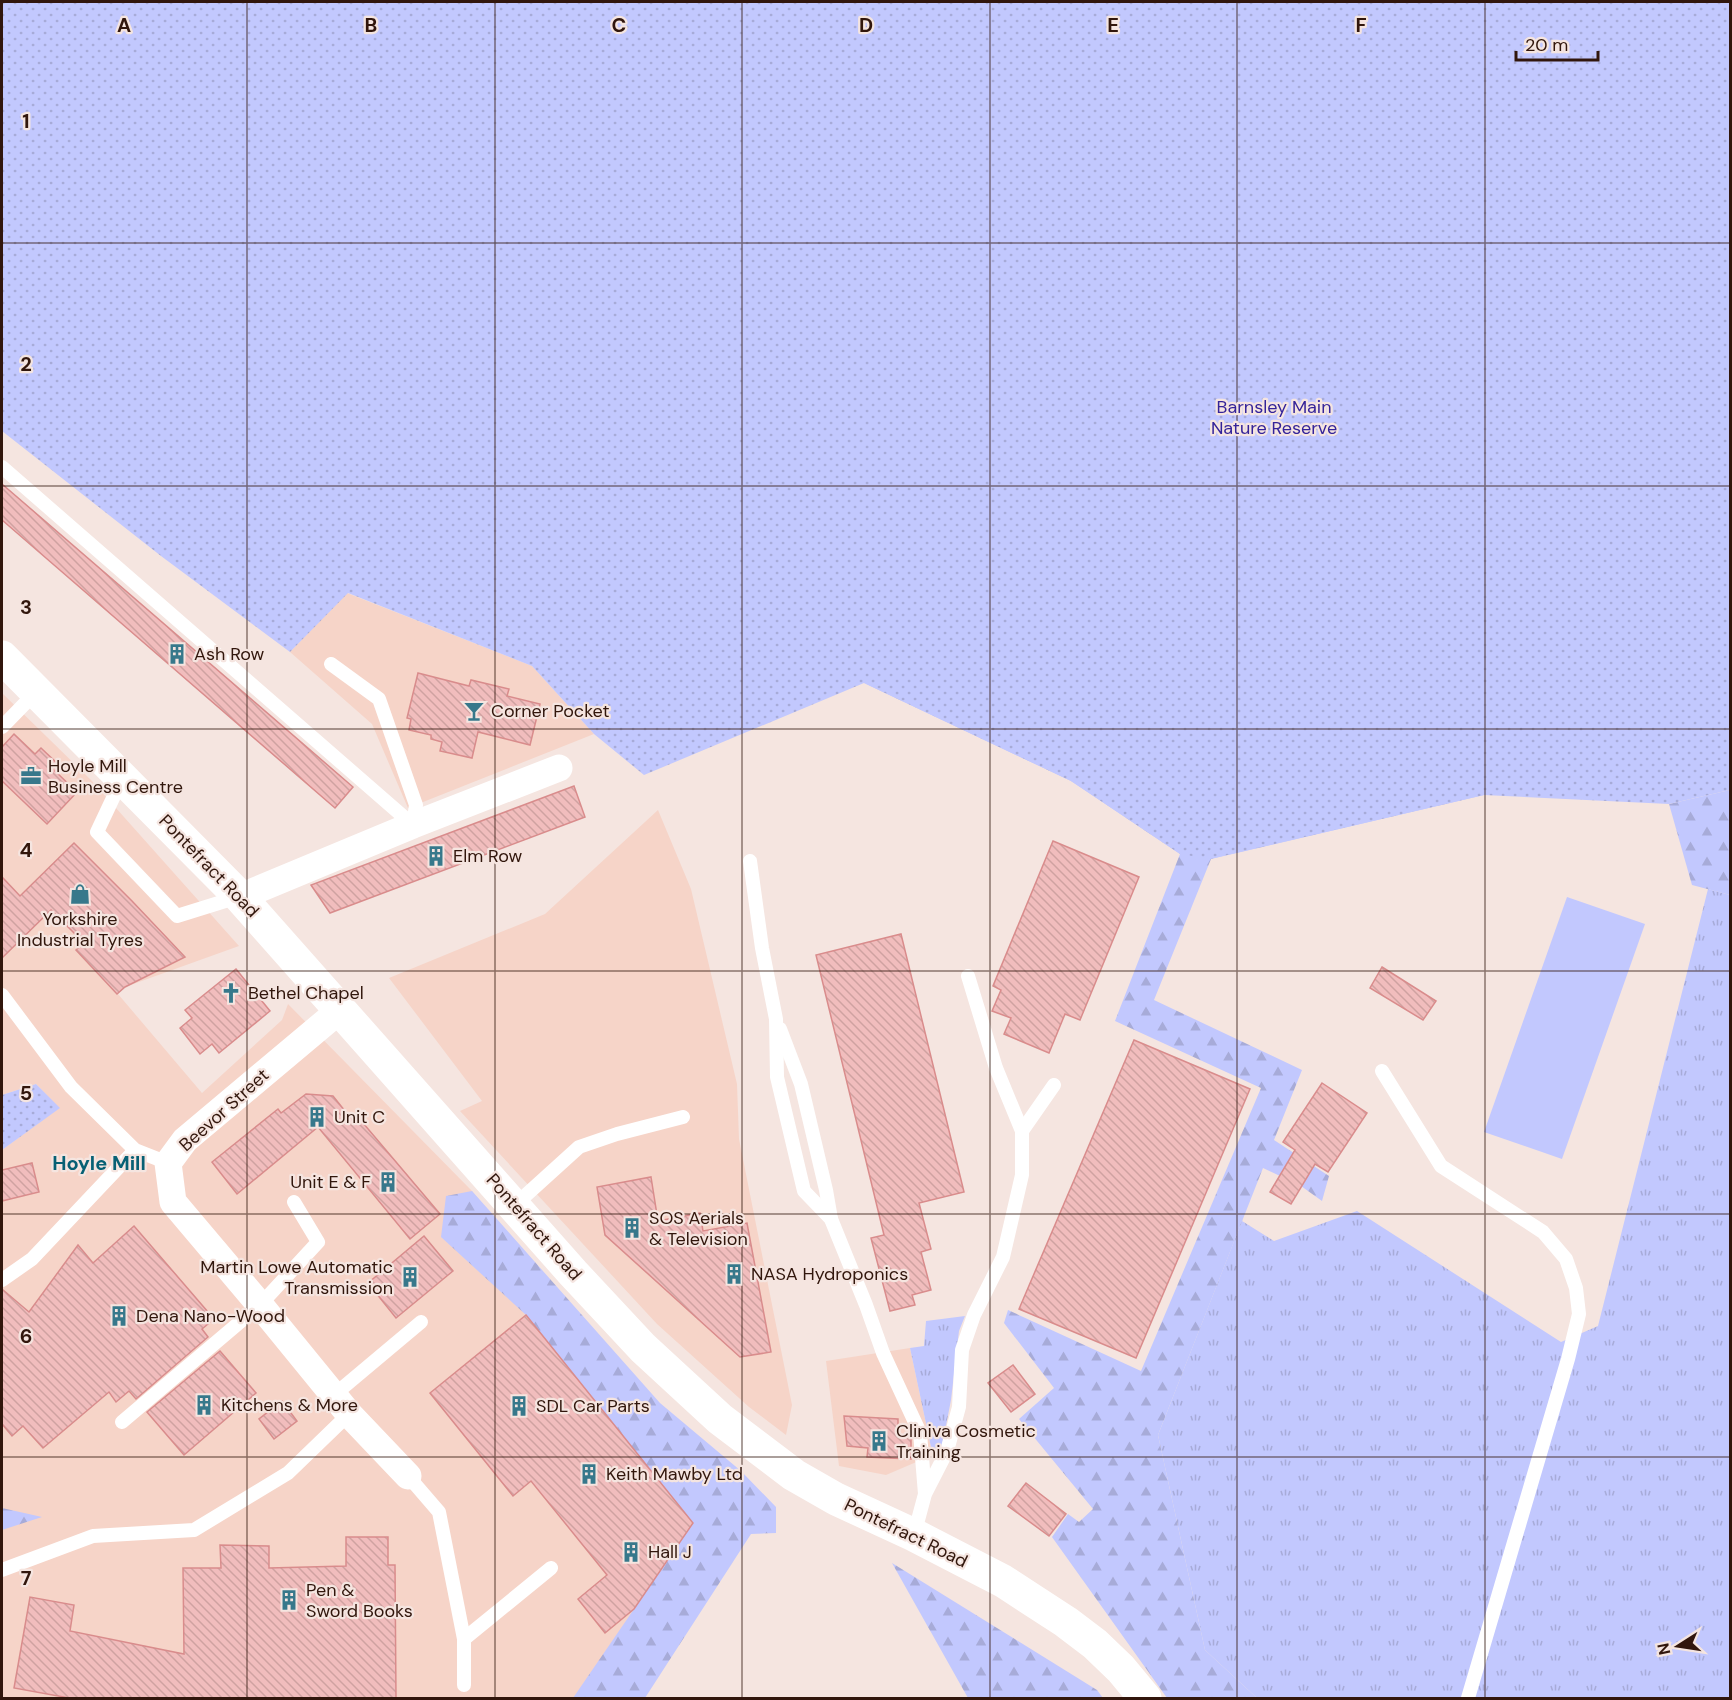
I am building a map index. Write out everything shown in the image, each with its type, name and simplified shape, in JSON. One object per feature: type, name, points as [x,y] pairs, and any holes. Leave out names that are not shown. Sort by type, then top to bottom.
[{"type":"highway","name":"Pontefract Road","points":[[2,657],[240,897],[573,1273],[643,1347],[720,1419],[794,1475],[836,1499],[914,1535],[1003,1581],[1066,1622],[1095,1644],[1121,1669],[1145,1698]]},
{"type":"street","points":[[240,897],[413,825],[559,768]]},
{"type":"street","name":"Beevor Street","points":[[340,1010],[186,1140],[168,1163],[173,1202],[341,1405],[408,1476]]},
{"type":"lane","points":[[2,467],[413,825]]},
{"type":"lane","points":[[331,664],[379,699],[416,805],[413,825]]},
{"type":"lane","points":[[2,727],[37,691]]},
{"type":"lane","points":[[123,777],[97,832],[177,916],[240,897]]},
{"type":"lane","points":[[750,861],[762,948],[776,1019],[801,1084],[831,1219],[883,1353],[920,1433],[925,1494]]},
{"type":"lane","points":[[914,1535],[925,1494],[946,1451],[959,1407],[962,1350],[974,1315],[1003,1257],[1022,1175],[1022,1131],[996,1068],[968,976]]},
{"type":"lane","points":[[2,995],[67,1082],[135,1150],[168,1163]]},
{"type":"lane","points":[[776,1019],[777,1077],[804,1191],[831,1219]]},
{"type":"lane","points":[[1382,1071],[1441,1166],[1543,1232],[1566,1258],[1576,1288],[1579,1314],[1568,1359],[1467,1698]]},
{"type":"lane","points":[[1022,1131],[1054,1085]]},
{"type":"lane","points":[[515,1205],[579,1147],[617,1134],[683,1117]]},
{"type":"lane","points":[[2,1280],[32,1259],[135,1150]]},
{"type":"lane","points":[[122,1422],[260,1305],[318,1242],[294,1202]]},
{"type":"lane","points":[[2,1570],[93,1536],[194,1530],[288,1473],[341,1405],[421,1322]]},
{"type":"lane","points":[[408,1476],[439,1512],[464,1639],[464,1686]]},
{"type":"lane","points":[[464,1639],[551,1568]]},
{"type":"shaded area","points":[[347,593],[532,666],[594,734],[408,808],[372,724],[290,652]]},
{"type":"shaded area","points":[[2,693],[91,780],[239,946],[125,987],[118,994],[202,1093],[282,1020],[288,1004],[472,1191],[722,1497],[594,1698],[2,1698],[2,1150],[59,1108],[36,1084],[2,1095]]},
{"type":"shaded area","points":[[658,810],[691,889],[737,1084],[739,1139],[792,1405],[786,1435],[749,1407],[657,1324],[460,1111],[482,1101],[389,978],[545,914]]},
{"type":"shaded area","points":[[910,1348],[931,1447],[935,1454],[886,1475],[839,1466],[826,1361]]},
{"type":"green space","name":"Barnsley Main Nature Reserve","points":[[2,2],[1730,2],[1730,790],[1669,804],[1484,795],[1210,859],[1180,854],[1071,781],[864,683],[644,775],[594,734],[532,666],[348,593],[290,652],[161,556],[2,431]]},
{"type":"green space","points":[[864,683],[1484,795],[1211,859],[1154,1000],[1302,1070],[1274,1140],[1329,1176],[1322,1201],[1301,1186],[1263,1168],[1158,1435],[1205,1650],[1257,1698],[1167,1698],[1052,1537],[1068,1514],[1079,1522],[1093,1509],[1019,1419],[1054,1388],[1004,1323],[1008,1310],[1141,1371],[1261,1088],[1115,1021],[1180,854],[1071,781]]},
{"type":"green space","points":[[1730,790],[1730,895],[1692,885],[1669,804]]},
{"type":"green space","points":[[1708,889],[1730,895],[1730,1698],[1257,1698],[1205,1650],[1158,1435],[1242,1221],[1274,1241],[1357,1211],[1561,1342],[1598,1326]]},
{"type":"green space","points":[[1567,897],[1645,924],[1562,1159],[1484,1132]]},
{"type":"green space","points":[[36,1084],[60,1108],[2,1150],[2,1095]]},
{"type":"green space","points":[[472,1191],[660,1403],[741,1471],[776,1507],[776,1533],[751,1534],[645,1698],[573,1698],[693,1523],[526,1315],[441,1237],[446,1196]]},
{"type":"green space","points":[[965,1316],[959,1331],[951,1400],[941,1451],[935,1454],[931,1447],[910,1348],[924,1346],[926,1321]]},
{"type":"green space","points":[[2,1508],[42,1517],[2,1530]]},
{"type":"green space","points":[[892,1563],[1097,1690],[1103,1698],[968,1698]]},
{"type":"building","name":"Ash Row","points":[[2,484],[353,787],[335,808],[2,520]]},
{"type":"building","name":"Corner Pocket","points":[[418,673],[469,686],[471,680],[509,689],[507,696],[540,704],[530,745],[478,732],[472,758],[440,751],[442,742],[431,739],[431,735],[409,730],[411,719],[407,718]]},
{"type":"building","name":"Hoyle Mill Business Centre","points":[[14,734],[35,754],[41,748],[60,766],[55,771],[77,792],[47,824],[2,781],[2,747]]},
{"type":"building","name":"Elm Row","points":[[574,786],[585,817],[330,913],[311,885]]},
{"type":"building","points":[[1053,841],[1139,877],[1080,1020],[1065,1014],[1049,1053],[1004,1034],[1011,1018],[992,1011],[1001,990],[993,986]]},
{"type":"building","points":[[74,843],[185,957],[125,987],[117,994],[76,950],[84,943],[51,910],[2,958],[2,877],[20,896]]},
{"type":"building","points":[[901,934],[964,1192],[919,1203],[931,1249],[921,1252],[931,1290],[912,1295],[915,1305],[890,1311],[871,1238],[884,1235],[816,955]]},
{"type":"building","points":[[1382,967],[1436,1001],[1423,1020],[1370,988]]},
{"type":"building","name":"Bethel Chapel","points":[[236,969],[270,1011],[219,1053],[212,1044],[200,1054],[180,1028],[192,1018],[185,1010]]},
{"type":"building","points":[[1134,1040],[1250,1089],[1136,1358],[1019,1309]]},
{"type":"building","points":[[1322,1083],[1367,1113],[1328,1172],[1315,1164],[1291,1204],[1270,1192],[1295,1150],[1283,1142]]},
{"type":"building","points":[[306,1094],[333,1096],[353,1121],[358,1117],[440,1214],[410,1239],[318,1127],[237,1194],[212,1162],[278,1109],[281,1113]]},
{"type":"building","points":[[32,1163],[39,1192],[2,1201],[2,1170]]},
{"type":"building","points":[[651,1177],[658,1221],[700,1213],[703,1231],[747,1223],[771,1352],[740,1357],[605,1235],[597,1187]]},
{"type":"building","name":"Dena Nano-Wood","points":[[134,1226],[214,1319],[202,1329],[208,1337],[136,1399],[129,1391],[116,1402],[109,1392],[43,1448],[23,1426],[12,1436],[2,1424],[2,1289],[29,1312],[78,1245],[93,1263]]},
{"type":"building","name":"Martin Lowe Automatic Transmission","points":[[424,1236],[453,1271],[396,1318],[368,1283]]},
{"type":"building","points":[[526,1315],[693,1523],[634,1609],[605,1633],[578,1599],[607,1575],[531,1481],[513,1496],[430,1393]]},
{"type":"building","name":"Kitchens & More","points":[[220,1351],[256,1393],[184,1455],[147,1412]]},
{"type":"building","points":[[1013,1365],[1035,1394],[1011,1412],[988,1383]]},
{"type":"building","points":[[282,1401],[297,1421],[274,1439],[259,1419]]},
{"type":"building","name":"Cliniva Cosmetic Training","points":[[844,1416],[898,1419],[898,1436],[911,1437],[911,1459],[867,1457],[868,1448],[847,1446]]},
{"type":"building","points":[[1026,1483],[1066,1514],[1049,1536],[1008,1506]]},
{"type":"building","name":"Pen & Sword Books","points":[[346,1537],[388,1537],[388,1565],[395,1565],[396,1698],[69,1698],[14,1688],[30,1597],[74,1605],[70,1631],[184,1654],[183,1568],[221,1568],[220,1545],[269,1546],[269,1568],[346,1566]]},
{"type":"place","name":"Ash Row","points":[[177,654]]},
{"type":"place","name":"Corner Pocket","points":[[474,711]]},
{"type":"place","name":"Hoyle Mill Business Centre","points":[[31,776]]},
{"type":"place","name":"Elm Row","points":[[436,856]]},
{"type":"place","name":"Yorkshire Industrial Tyres","points":[[80,894]]},
{"type":"place","name":"Bethel Chapel","points":[[231,993]]},
{"type":"place","name":"Unit C","points":[[317,1117]]},
{"type":"place","name":"Unit E & F","points":[[388,1182]]},
{"type":"place","name":"SOS Aerials & Television","points":[[632,1228]]},
{"type":"place","name":"NASA Hydroponics","points":[[734,1274]]},
{"type":"place","name":"Martin Lowe Automatic Transmission","points":[[410,1277]]},
{"type":"place","name":"Dena Nano-Wood","points":[[119,1316]]},
{"type":"place","name":"Kitchens & More","points":[[204,1405]]},
{"type":"place","name":"SDL Car Parts","points":[[519,1406]]},
{"type":"place","name":"Cliniva Cosmetic Training","points":[[879,1441]]},
{"type":"place","name":"Keith Mawby Ltd","points":[[589,1474]]},
{"type":"place","name":"Hall J","points":[[631,1552]]},
{"type":"place","name":"Pen & Sword Books","points":[[289,1600]]},
{"type":"district","name":"Hoyle Mill","points":[[99,1163]]}]
